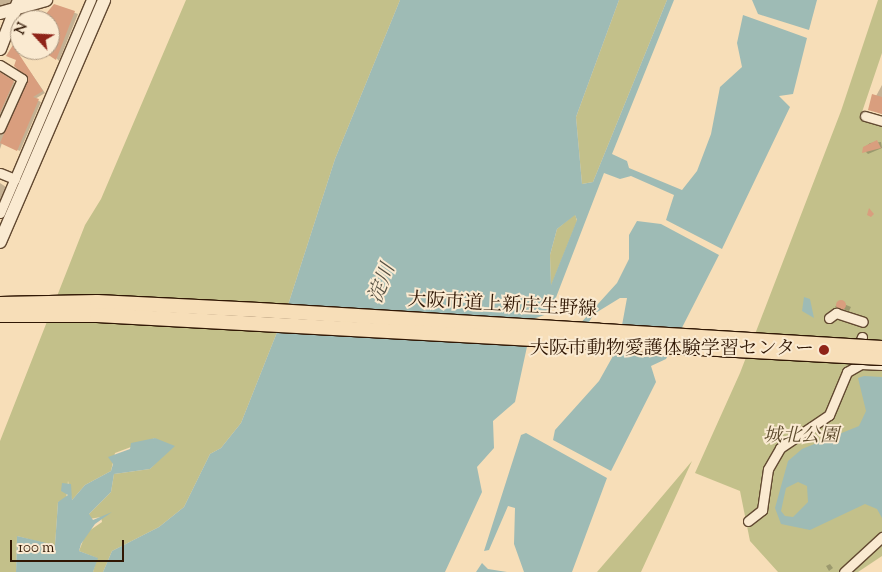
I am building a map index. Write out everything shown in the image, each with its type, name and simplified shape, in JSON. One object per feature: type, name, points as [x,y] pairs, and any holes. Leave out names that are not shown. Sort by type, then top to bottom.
[{"type":"main road","name":"大阪市道上新庄生野線","points":[[0,304],[97,302],[240,309],[882,348]]},
{"type":"main road","name":"大阪市道上新庄生野線","points":[[0,315],[96,315],[882,358]]},
{"type":"street","points":[[0,13],[19,4],[46,0]]},
{"type":"street","points":[[0,213],[91,0]]},
{"type":"street","points":[[0,242],[104,0]]},
{"type":"street","points":[[0,49],[19,4]]},
{"type":"street","points":[[0,65],[22,79],[0,128]]},
{"type":"street","points":[[866,116],[882,121]]},
{"type":"street","points":[[0,173],[15,179]]},
{"type":"street","points":[[829,318],[836,313],[864,322]]},
{"type":"street","points":[[856,365],[857,338],[862,336]]},
{"type":"street","points":[[748,521],[762,510],[772,459],[780,448],[829,415],[847,372],[856,365],[882,365]]},
{"type":"street","points":[[844,572],[882,536]]},
{"type":"green space","points":[[186,0],[400,0],[335,159],[289,302],[241,423],[221,448],[210,454],[184,507],[159,527],[112,551],[103,572],[93,572],[97,558],[79,551],[86,533],[102,522],[101,517],[89,519],[89,514],[111,492],[114,474],[150,469],[165,453],[155,438],[115,453],[111,471],[85,485],[72,500],[68,481],[66,500],[58,502],[55,546],[17,536],[16,572],[0,572],[0,441],[85,225],[101,199]]},
{"type":"green space","points":[[619,0],[667,0],[593,182],[582,184],[576,117]]},
{"type":"green space","name":"城北公園","points":[[878,0],[882,0],[882,53],[860,118],[882,125],[882,556],[858,572],[778,572],[750,541],[740,491],[695,473],[740,373],[841,111]]},
{"type":"green space","points":[[575,214],[577,221],[551,286],[550,255],[557,229]]},
{"type":"green space","points":[[692,461],[641,572],[597,572],[648,513]]},
{"type":"water","name":"淀川","points":[[400,0],[619,0],[576,117],[582,184],[593,182],[667,0],[674,0],[612,154],[627,161],[629,168],[682,190],[697,171],[711,134],[720,87],[742,67],[737,43],[743,15],[807,38],[793,94],[779,96],[790,107],[722,249],[666,220],[674,195],[631,176],[620,179],[604,173],[550,313],[533,319],[515,402],[493,421],[494,448],[477,467],[482,492],[445,572],[103,572],[112,551],[159,527],[184,507],[210,454],[221,448],[241,423],[289,302],[335,159]],"holes":[[[575,215],[577,220],[551,285],[550,255],[557,229]]]},
{"type":"water","points":[[752,0],[817,0],[809,30],[758,14]]},
{"type":"water","points":[[637,221],[661,224],[719,255],[666,359],[651,366],[656,382],[611,471],[553,440],[555,430],[599,381],[618,347],[627,298],[620,298],[594,314],[579,338],[568,337],[617,283],[629,259],[629,235]]},
{"type":"water","points":[[804,297],[810,299],[814,318],[802,311]]},
{"type":"water","points":[[864,376],[882,377],[882,518],[877,509],[865,504],[810,530],[781,524],[775,508],[788,461],[802,449],[859,426],[866,411],[858,378]],"holes":[[[798,482],[807,486],[808,502],[793,517],[785,516],[781,511],[786,488]]]},
{"type":"water","points":[[526,433],[607,478],[572,572],[524,572],[514,544],[515,508],[508,506],[489,550],[484,551],[521,435]]},
{"type":"water","points":[[155,438],[175,446],[150,469],[114,474],[111,492],[89,514],[93,520],[112,512],[95,524],[81,544],[79,551],[98,558],[93,572],[16,572],[17,536],[55,545],[58,502],[68,495],[61,491],[62,483],[71,484],[72,500],[85,485],[111,471],[113,464],[108,457],[130,449],[131,443]]},
{"type":"water","points":[[482,563],[488,569],[507,572],[476,572]]},
{"type":"building","points":[[54,4],[75,11],[60,50],[60,10],[49,10]]},
{"type":"building","points":[[10,50],[10,58],[6,56]]},
{"type":"building","points":[[16,60],[23,60],[43,91],[33,97],[39,99],[17,151],[0,143],[28,79],[14,66]]},
{"type":"building","points":[[0,72],[14,81],[0,113]]},
{"type":"building","points":[[872,94],[882,97],[882,114],[868,110]]},
{"type":"building","points":[[877,140],[881,148],[862,153],[863,147]]},
{"type":"building","points":[[869,208],[874,214],[871,217],[867,215]]},
{"type":"building","points":[[839,300],[843,300],[846,305],[845,309],[839,310],[836,307],[836,303]]},
{"type":"place","name":"大阪市動物愛護体験学習センター","points":[[824,350]]}]
